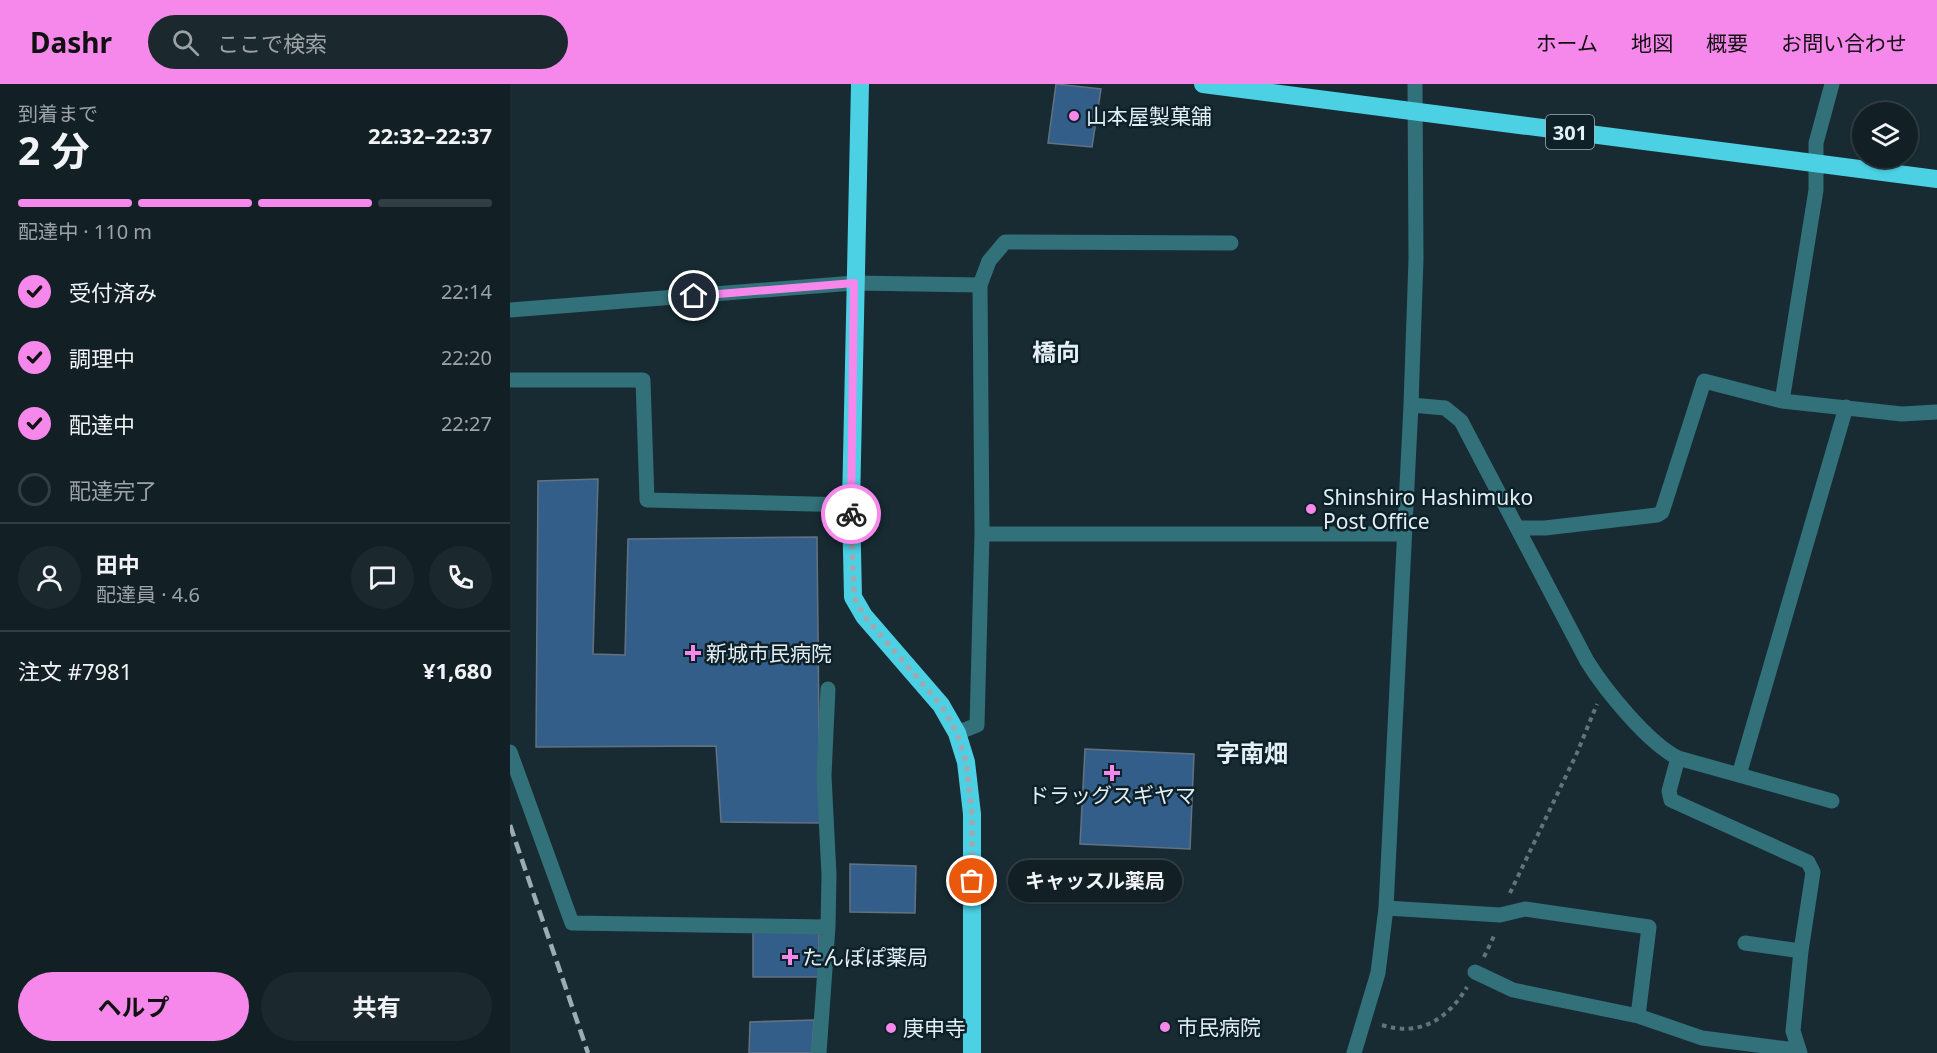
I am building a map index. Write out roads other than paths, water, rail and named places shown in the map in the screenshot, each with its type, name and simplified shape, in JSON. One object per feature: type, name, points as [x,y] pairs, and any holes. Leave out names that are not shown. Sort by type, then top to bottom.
[{"type":"highway","points":[[860,84],[851,505],[854,597],[864,616],[941,705],[957,733],[966,762],[972,814],[972,1053]]},
{"type":"highway","name":"301","points":[[1203,84],[1937,179]]},
{"type":"street","points":[[1354,1053],[1378,973],[1386,908],[1416,259],[1414,84]]},
{"type":"street","points":[[1782,401],[1816,190],[1816,143],[1832,84]]},
{"type":"street","points":[[957,733],[977,725],[982,534],[980,285],[989,261],[1005,242],[1231,243]]},
{"type":"street","points":[[510,310],[854,283],[980,285]]},
{"type":"street","points":[[510,381],[643,380],[647,500],[851,505]]},
{"type":"street","points":[[1517,528],[1545,528],[1656,515],[1662,512],[1704,381],[1782,401],[1902,414],[1937,412]]},
{"type":"street","points":[[1411,405],[1445,408],[1461,421],[1603,687],[1662,751],[1678,758],[1832,801]]},
{"type":"street","points":[[1739,775],[1846,407]]},
{"type":"street","points":[[982,534],[1404,534]]},
{"type":"street","points":[[819,1053],[828,927],[829,875],[824,777],[828,689]]},
{"type":"street","points":[[510,752],[572,923],[828,927]]},
{"type":"street","points":[[1475,972],[1513,990],[1638,1016],[1702,1038],[1799,1050],[1793,1031],[1801,951],[1813,872],[1808,862],[1671,800],[1669,791],[1678,758]]},
{"type":"street","points":[[1386,908],[1500,915],[1525,909],[1649,927],[1638,1016]]},
{"type":"street","points":[[1746,943],[1801,951]]},
{"type":"railway","points":[[510,825],[588,1053]]},
{"type":"place","name":"山本屋製菓舗","points":[[1074,116]]},
{"type":"place","name":"Shinshiro Hashimuko Post Office","points":[[1311,509]]},
{"type":"place","name":"新城市民病院","points":[[693,653]]},
{"type":"place","name":"ドラッグスギヤマ","points":[[1112,773]]},
{"type":"place","name":"キャッスル薬局","points":[[972,881]]},
{"type":"place","name":"たんぽぽ薬局","points":[[790,957]]},
{"type":"place","name":"市民病院","points":[[1165,1027]]},
{"type":"place","name":"庚申寺","points":[[891,1028]]},
{"type":"district","name":"橋向","points":[[1056,351]]},
{"type":"district","name":"字南畑","points":[[1252,752]]}]
